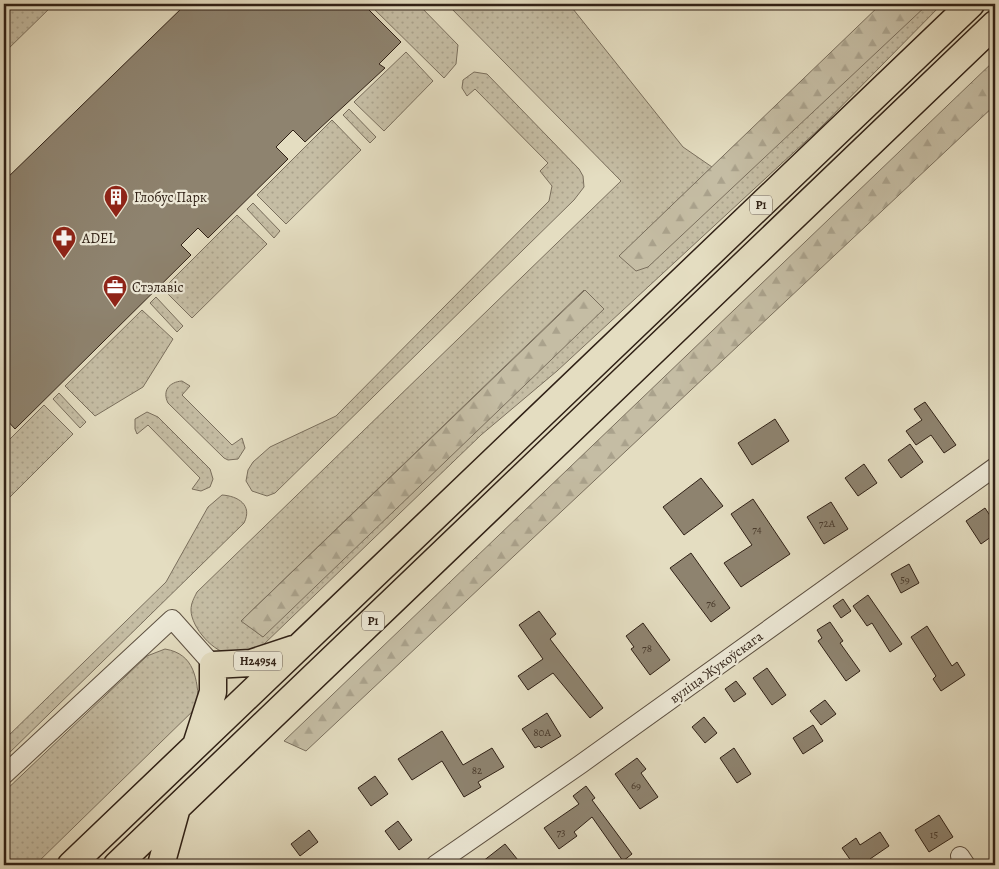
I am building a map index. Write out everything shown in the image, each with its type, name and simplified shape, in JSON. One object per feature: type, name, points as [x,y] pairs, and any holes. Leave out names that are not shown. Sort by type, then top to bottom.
[{"type":"highway","name":"Р1","points":[[71,865],[971,4]]},
{"type":"highway","name":"Р1","points":[[117,865],[995,24]]},
{"type":"highway","name":"Н24954","points":[[213,665],[251,663],[300,647]]},
{"type":"highway","points":[[196,745],[213,692],[213,665]]},
{"type":"highway","points":[[161,865],[162,853],[177,808]]},
{"type":"street","name":"вуліца Жукоўскага","points":[[435,865],[581,764],[995,467]]},
{"type":"street","points":[[4,775],[172,619],[213,665]]},
{"type":"green space","points":[[4,4],[54,4],[4,53]]},
{"type":"green space","points":[[369,4],[418,4],[458,45],[456,64],[444,78]]},
{"type":"green space","points":[[447,4],[569,4],[683,147],[712,167],[620,256],[928,4],[942,4],[819,129],[557,371],[481,435],[262,646],[236,654],[225,653],[211,645],[199,631],[192,617],[192,605],[197,592],[621,181]],"holes":[[[584,290],[263,637],[242,620]]]},
{"type":"green space","points":[[881,4],[928,4],[648,267],[636,271],[619,256]]},
{"type":"green space","points":[[406,52],[433,81],[384,131],[354,102]]},
{"type":"green space","points":[[995,60],[995,105],[306,751],[284,741]]},
{"type":"green space","points":[[474,72],[487,74],[579,169],[583,176],[584,187],[574,200],[275,493],[267,496],[252,491],[246,481],[248,470],[253,462],[270,447],[336,416],[549,201],[552,186],[540,171],[548,163],[475,89],[467,96],[462,88],[463,80]]},
{"type":"green space","points":[[349,109],[376,137],[370,143],[343,115]]},
{"type":"green space","points":[[332,120],[361,150],[286,224],[257,195]]},
{"type":"green space","points":[[253,203],[280,231],[274,238],[247,209]]},
{"type":"green space","points":[[237,215],[267,244],[192,318],[163,289]]},
{"type":"green space","points":[[585,290],[604,309],[263,637],[241,621]]},
{"type":"green space","points":[[156,297],[183,326],[177,332],[150,303]]},
{"type":"green space","points":[[142,310],[173,339],[143,387],[95,416],[65,386]]},
{"type":"green space","points":[[182,381],[190,386],[182,395],[232,445],[242,438],[245,448],[238,459],[228,460],[224,458],[168,403],[166,391],[173,383]]},
{"type":"green space","points":[[59,393],[86,422],[80,428],[53,399]]},
{"type":"green space","points":[[44,405],[73,434],[4,503],[4,445]]},
{"type":"green space","points":[[147,412],[158,417],[210,469],[213,479],[210,487],[201,491],[192,489],[200,478],[148,425],[137,434],[135,419]]},
{"type":"green space","points":[[222,495],[233,497],[245,506],[247,511],[244,523],[4,758],[4,740],[166,582],[208,507]]},
{"type":"green space","points":[[165,649],[183,656],[188,662],[195,677],[199,705],[35,865],[4,865],[4,792],[147,656]]},
{"type":"building","name":"Глобус Парк","points":[[186,4],[363,4],[401,42],[379,64],[385,68],[305,142],[293,130],[276,147],[288,159],[208,238],[198,228],[181,245],[191,255],[15,429],[4,417],[4,181]]},
{"type":"building","points":[[925,402],[956,445],[944,453],[931,435],[916,445],[906,431],[922,420],[914,409]]},
{"type":"building","points":[[775,419],[789,441],[752,465],[738,443]]},
{"type":"building","points":[[910,444],[923,462],[901,478],[888,460]]},
{"type":"building","points":[[864,464],[877,483],[858,496],[845,478]]},
{"type":"building","points":[[701,478],[723,506],[684,535],[663,507]]},
{"type":"building","points":[[753,499],[790,554],[741,587],[724,563],[752,545],[731,514]]},
{"type":"building","points":[[831,502],[848,529],[824,544],[807,517]]},
{"type":"building","points":[[985,508],[995,523],[995,534],[981,544],[966,521]]},
{"type":"building","points":[[691,553],[730,608],[711,622],[670,568]]},
{"type":"building","points":[[909,564],[919,583],[901,593],[891,574]]},
{"type":"building","points":[[868,595],[902,644],[890,652],[872,623],[867,626],[853,606]]},
{"type":"building","points":[[843,599],[851,611],[841,618],[833,606]]},
{"type":"building","points":[[539,611],[556,634],[550,639],[603,708],[590,718],[553,673],[528,690],[518,676],[543,659],[519,625]]},
{"type":"building","points":[[830,622],[843,641],[840,643],[860,671],[846,681],[818,641],[822,638],[817,630]]},
{"type":"building","points":[[643,623],[670,660],[650,675],[631,649],[634,647],[626,636]]},
{"type":"building","points":[[927,626],[952,666],[957,662],[965,675],[941,691],[933,679],[936,676],[911,637]]},
{"type":"building","points":[[767,668],[786,695],[772,705],[753,678]]},
{"type":"building","points":[[736,681],[746,694],[734,702],[725,689]]},
{"type":"building","points":[[825,700],[836,714],[821,725],[810,711]]},
{"type":"building","points":[[547,713],[561,736],[541,748],[539,746],[535,748],[522,729]]},
{"type":"building","points":[[704,717],[717,733],[705,743],[692,727]]},
{"type":"building","points":[[813,725],[823,741],[803,754],[793,738]]},
{"type":"building","points":[[442,731],[463,765],[492,748],[504,767],[478,782],[481,787],[464,797],[442,761],[412,780],[398,759]]},
{"type":"building","points":[[734,748],[751,774],[737,783],[720,758]]},
{"type":"building","points":[[637,758],[646,769],[641,773],[658,797],[640,809],[615,774]]},
{"type":"building","points":[[375,776],[388,794],[371,806],[358,788]]},
{"type":"building","points":[[586,786],[595,798],[592,800],[632,854],[623,861],[592,817],[574,832],[577,836],[559,849],[544,828],[579,804],[573,796]]},
{"type":"building","points":[[939,815],[953,837],[929,852],[915,830]]},
{"type":"building","points":[[398,821],[412,840],[399,850],[385,831]]},
{"type":"building","points":[[309,830],[318,842],[300,856],[291,844]]},
{"type":"building","points":[[880,832],[889,846],[870,859],[874,865],[854,865],[842,848],[856,838],[860,845]]},
{"type":"building","points":[[505,844],[522,865],[478,865]]},
{"type":"place","name":"Глобус Парк","points":[[116,218]]},
{"type":"place","name":"ADEL","points":[[64,259]]},
{"type":"place","name":"Стэлавіс","points":[[115,308]]}]
